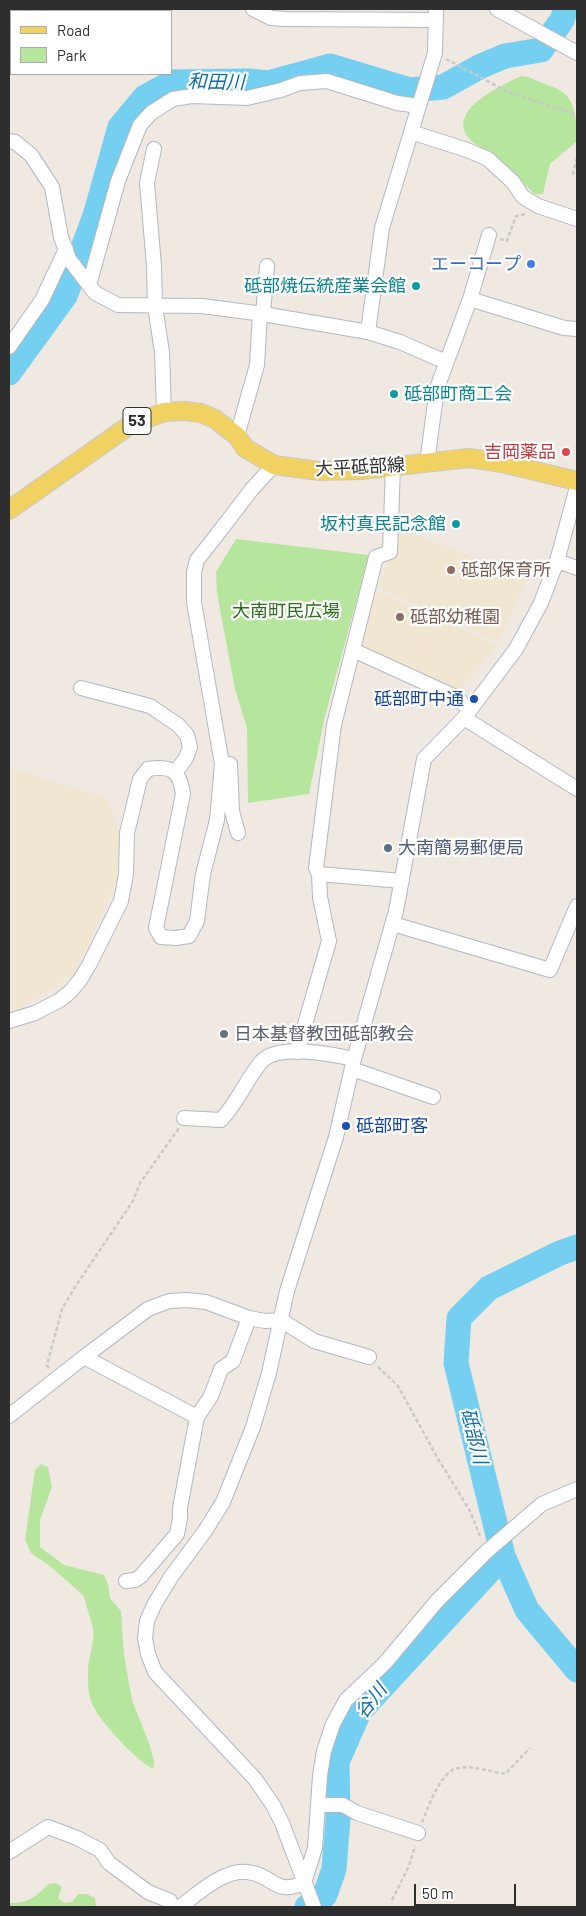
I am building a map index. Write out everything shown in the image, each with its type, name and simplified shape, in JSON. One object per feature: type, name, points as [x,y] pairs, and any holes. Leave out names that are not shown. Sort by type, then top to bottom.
[{"type":"main road","name":"大平砥部線","points":[[9,510],[130,425],[164,412],[184,411],[215,419],[237,436],[245,448],[274,465],[319,472],[362,470],[469,458],[502,463],[577,481]]},
{"type":"street","points":[[253,9],[271,18],[286,19],[436,14],[435,53],[382,228],[368,332]]},
{"type":"street","points":[[496,9],[577,53]]},
{"type":"street","points":[[87,282],[118,181],[140,125],[151,113],[173,99],[192,96],[247,98],[280,90],[300,82],[327,81],[398,103],[419,106]]},
{"type":"street","points":[[411,132],[468,150],[488,159],[513,182],[523,197],[538,206],[577,219]]},
{"type":"street","points":[[9,140],[15,142],[31,155],[52,187],[61,237],[67,254],[95,293],[118,305],[202,306],[368,332],[400,342],[446,362]]},
{"type":"street","points":[[154,149],[147,183],[154,266],[155,306],[162,352],[164,412]]},
{"type":"street","points":[[426,462],[437,388],[470,299],[489,235]]},
{"type":"street","points":[[9,347],[42,300],[67,254]]},
{"type":"street","points":[[237,436],[257,364],[267,266]]},
{"type":"street","points":[[470,299],[564,328],[577,329]]},
{"type":"street","points":[[9,1021],[35,1013],[60,1000],[80,980],[122,901],[126,874],[127,833],[140,779],[148,769],[160,767],[172,770],[181,780],[183,794],[156,928],[162,937],[176,938],[189,936],[197,921],[203,874],[217,820],[222,764],[194,602],[194,572],[197,560],[252,489],[274,465]]},
{"type":"street","points":[[297,1052],[329,941],[320,897],[319,874],[316,868],[334,725],[376,557],[390,552],[394,466]]},
{"type":"street","points":[[314,1907],[274,1805],[255,1779],[155,1672],[148,1654],[145,1638],[147,1622],[154,1605],[171,1577],[205,1531],[222,1502],[254,1427],[282,1320],[287,1291],[336,1137],[353,1064],[393,924],[424,759],[467,714],[516,649],[541,603],[557,561],[577,487]]},
{"type":"street","points":[[557,561],[577,568]]},
{"type":"street","points":[[353,650],[456,697],[467,714],[577,789]]},
{"type":"street","points":[[81,688],[150,706],[178,725],[187,735],[190,747],[186,758],[175,773]]},
{"type":"street","points":[[222,764],[230,764],[232,811],[238,833]]},
{"type":"street","points":[[319,874],[402,881]]},
{"type":"street","points":[[393,924],[550,970],[574,922],[577,906]]},
{"type":"street","points":[[184,1118],[221,1120],[232,1108],[262,1061],[283,1051],[324,1052],[433,1097]]},
{"type":"street","points":[[9,1416],[148,1309],[169,1301],[206,1302],[249,1318],[265,1321],[282,1320],[314,1341],[369,1357]]},
{"type":"street","points":[[126,1581],[135,1580],[141,1576],[177,1534],[197,1417],[211,1396],[222,1369],[233,1361],[249,1318]]},
{"type":"street","points":[[84,1357],[197,1417]]},
{"type":"street","points":[[306,1888],[322,1805],[320,1776],[324,1751],[333,1724],[346,1700],[385,1663],[437,1601],[488,1551],[542,1504],[577,1489]]},
{"type":"street","points":[[322,1805],[342,1805],[357,1813],[418,1834]]},
{"type":"street","points":[[9,1852],[48,1827],[77,1838],[100,1850],[109,1863],[148,1892],[170,1901],[170,1907]]},
{"type":"street","points":[[180,1907],[204,1887],[230,1875],[246,1872],[264,1876],[276,1886],[306,1888]]},
{"type":"path","points":[[450,61],[506,91],[577,115]]},
{"type":"path","points":[[577,158],[573,173],[577,176]]},
{"type":"path","points":[[489,235],[507,241],[516,216],[524,216],[538,206]]},
{"type":"path","points":[[55,1381],[48,1365],[62,1309],[133,1201],[140,1183],[175,1135],[184,1118]]},
{"type":"path","points":[[369,1357],[398,1386],[437,1457],[470,1511],[488,1551]]},
{"type":"path","points":[[392,1900],[409,1866],[418,1834],[432,1797],[449,1772],[456,1768],[465,1767],[505,1774],[530,1748]]},
{"type":"shaded area","points":[[400,529],[528,578],[498,642],[378,587]]},
{"type":"shaded area","name":"砥部幼稚園","points":[[372,589],[497,645],[458,693],[358,647]]},
{"type":"shaded area","points":[[9,767],[107,799],[120,834],[117,880],[75,973],[17,1011],[9,1012]]},
{"type":"green space","points":[[521,76],[557,88],[566,95],[575,114],[576,142],[550,164],[543,194],[534,194],[499,159],[471,140],[464,127],[465,117],[480,99]]},
{"type":"green space","name":"大南町民広場","points":[[236,539],[369,555],[325,716],[309,794],[248,803],[247,728],[235,689],[217,593],[216,572]]},
{"type":"green space","points":[[41,1464],[48,1467],[52,1487],[40,1520],[40,1547],[64,1565],[104,1575],[108,1584],[110,1598],[121,1611],[124,1655],[132,1700],[150,1746],[154,1762],[153,1769],[136,1756],[107,1727],[93,1706],[88,1688],[88,1671],[93,1634],[84,1596],[50,1566],[31,1553],[25,1540],[35,1470]]},
{"type":"green space","points":[[56,1883],[62,1887],[58,1898],[64,1903],[72,1902],[78,1894],[86,1894],[95,1898],[96,1907],[9,1907],[9,1903],[26,1901],[40,1893],[48,1884]]},
{"type":"waterway","name":"和田川","points":[[9,373],[65,296],[95,216],[120,127],[145,97],[173,82],[249,81],[268,83],[330,66],[410,90],[443,87],[481,66],[505,56],[541,50],[562,20],[566,9]]},
{"type":"waterway","name":"砥部川","points":[[577,1247],[560,1253],[489,1288],[459,1318],[456,1363],[503,1556],[527,1610],[577,1670]]},
{"type":"waterway","name":"谷川","points":[[307,1907],[325,1895],[334,1869],[338,1818],[337,1762],[359,1712],[503,1556]]},
{"type":"place","name":"エーコープ","points":[[531,264]]},
{"type":"place","name":"砥部焼伝統産業会館","points":[[416,286]]},
{"type":"place","name":"砥部町商工会","points":[[394,394]]},
{"type":"place","name":"吉岡薬品","points":[[566,452]]},
{"type":"place","name":"坂村真民記念館","points":[[456,524]]},
{"type":"place","name":"砥部保育所","points":[[451,570]]},
{"type":"place","name":"砥部幼稚園","points":[[400,617]]},
{"type":"place","name":"砥部町中通","points":[[474,699]]},
{"type":"place","name":"大南簡易郵便局","points":[[388,848]]},
{"type":"place","name":"日本基督教団砥部教会","points":[[224,1034]]},
{"type":"place","name":"砥部町客","points":[[346,1126]]}]
